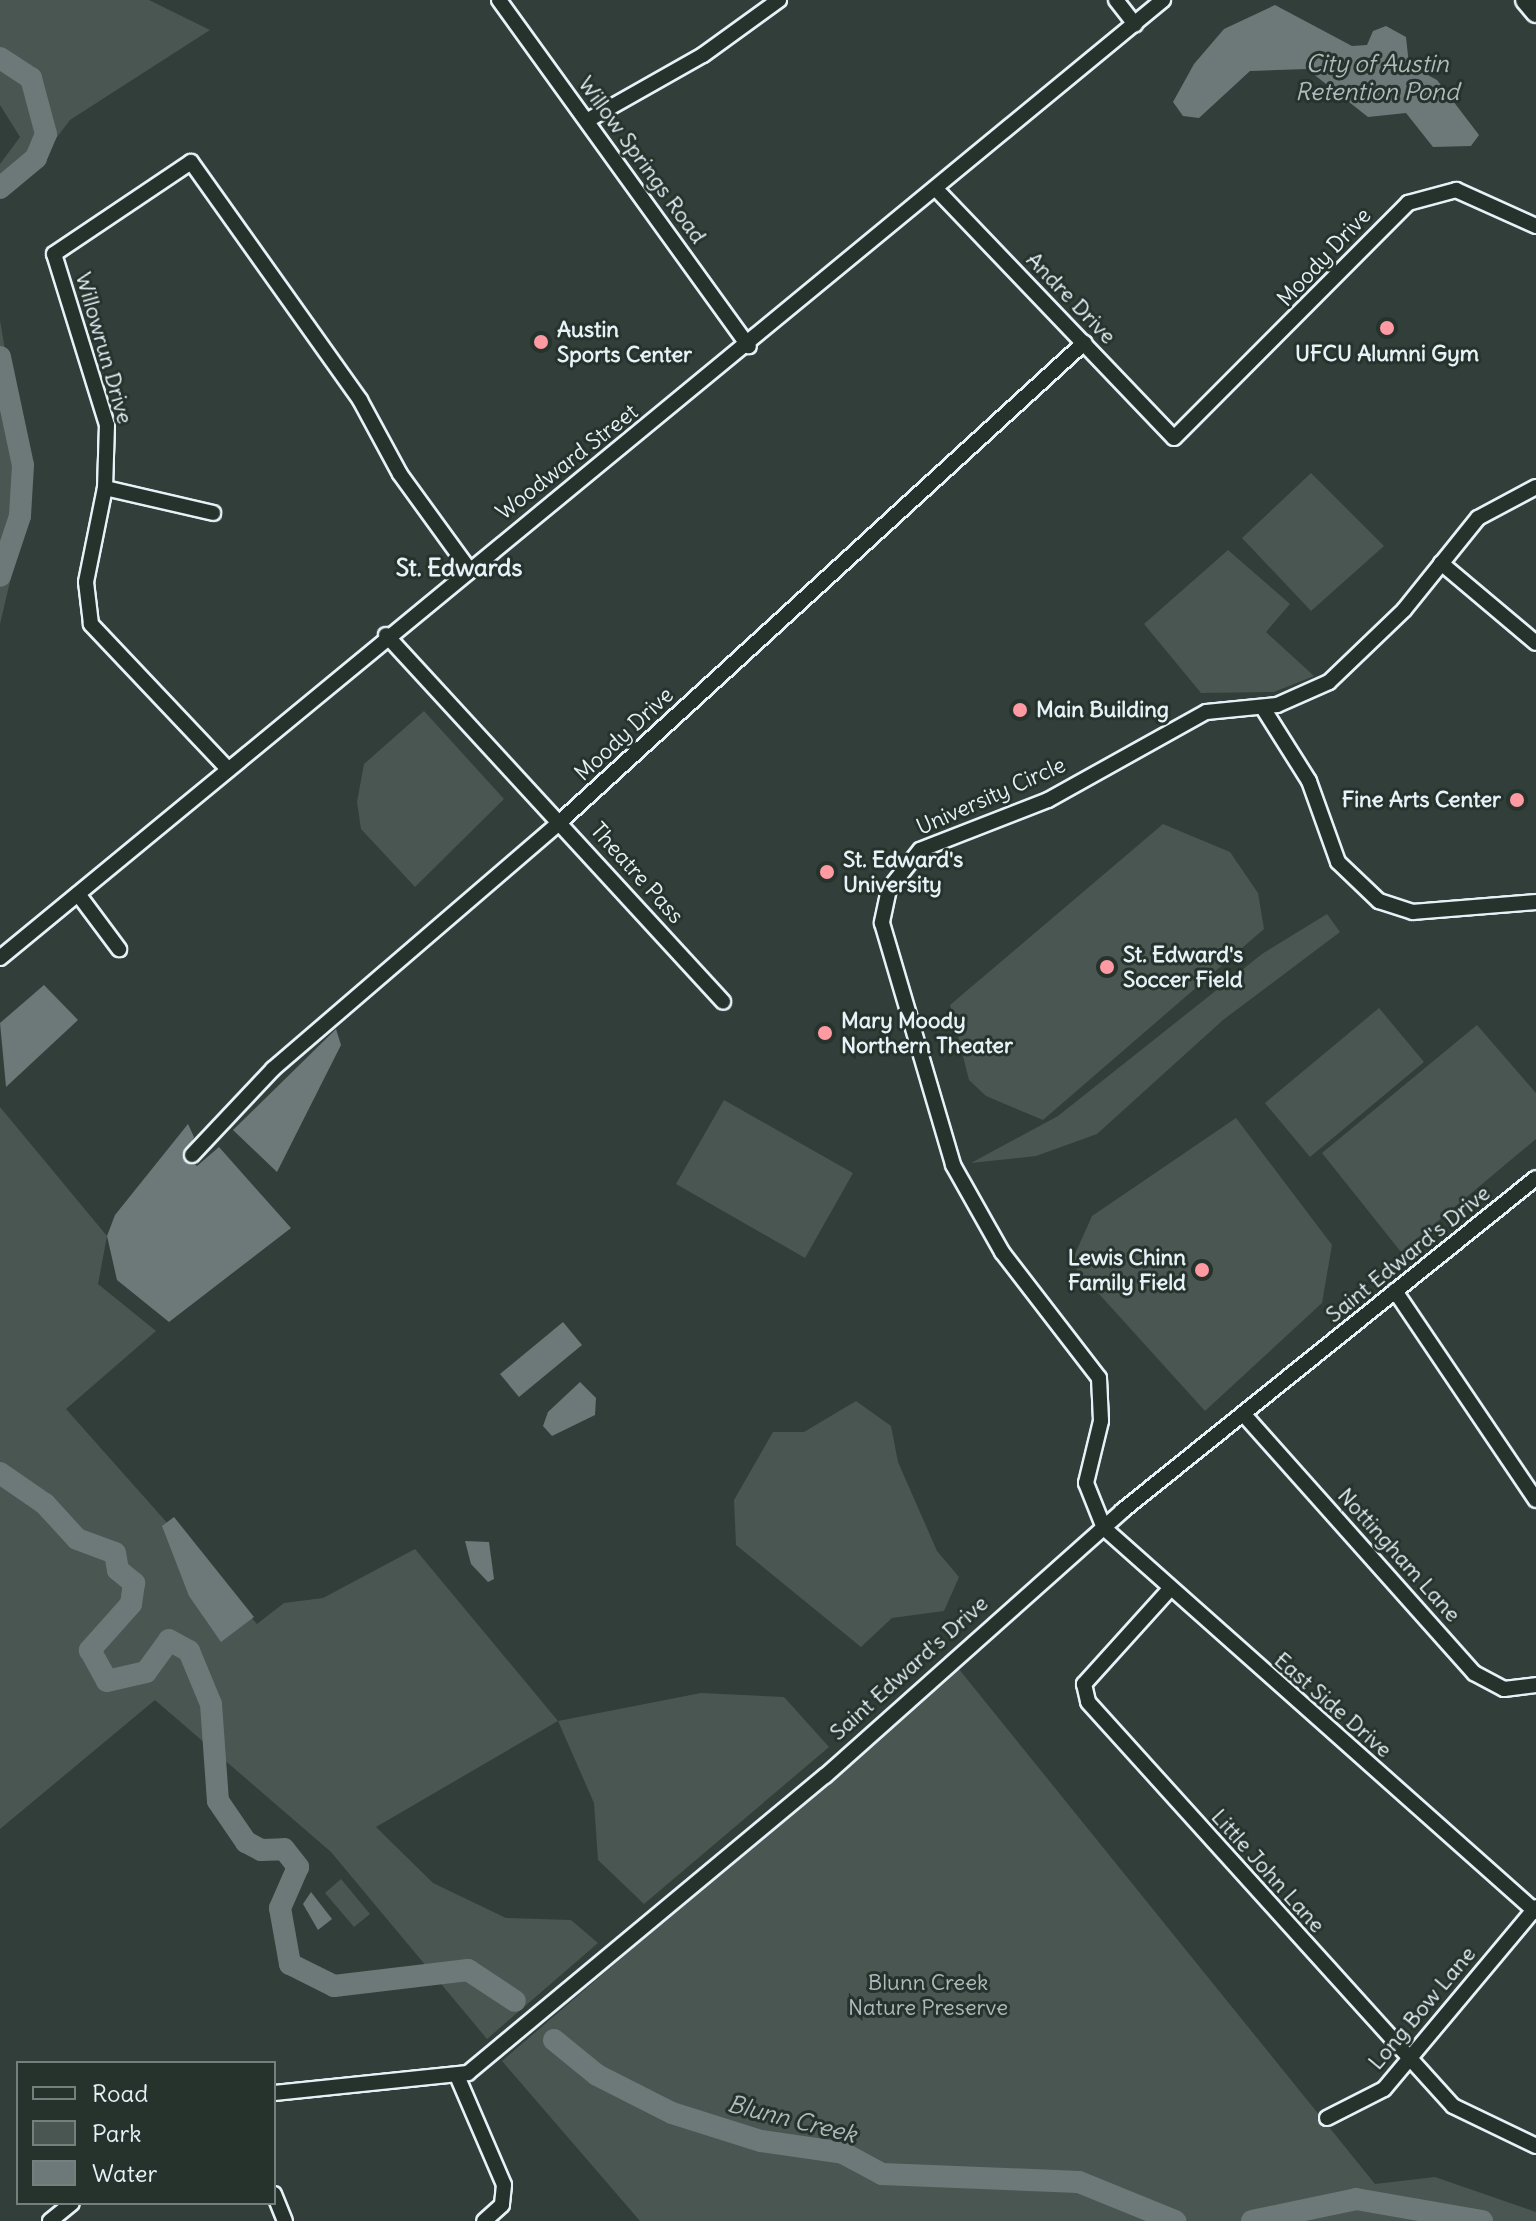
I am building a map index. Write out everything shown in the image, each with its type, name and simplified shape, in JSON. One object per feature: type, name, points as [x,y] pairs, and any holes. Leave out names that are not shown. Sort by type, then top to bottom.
[{"type":"main road","points":[[1525,0],[1536,13]]},
{"type":"street","name":"Willow Springs Road","points":[[499,0],[749,346]]},
{"type":"street","points":[[588,120],[703,55],[779,0]]},
{"type":"street","points":[[1116,0],[1135,24]]},
{"type":"street","name":"Woodward Street","points":[[0,958],[386,635],[749,346],[1163,0]]},
{"type":"street","name":"Willowrun Drive","points":[[226,767],[106,648],[91,624],[86,582],[105,488],[107,425],[54,254],[191,162],[360,400],[400,474],[468,568]]},
{"type":"street","name":"Andre Drive","points":[[936,189],[1174,438]]},
{"type":"street","name":"Moody Drive","points":[[1174,438],[1408,203],[1456,190],[1536,226]]},
{"type":"street","name":"Moody Drive","points":[[192,1155],[273,1069],[561,821],[1084,343]]},
{"type":"street","name":"University Circle","points":[[1104,1528],[1086,1483],[1101,1421],[1099,1378],[1002,1252],[953,1165],[884,946],[884,908],[899,870],[920,850],[1048,800],[1206,712],[1263,708],[1329,682],[1404,610],[1478,518],[1536,487]]},
{"type":"street","points":[[105,488],[213,513]]},
{"type":"street","points":[[1441,563],[1536,643]]},
{"type":"street","name":"Theatre Pass","points":[[386,635],[561,821],[723,1001]]},
{"type":"street","points":[[1263,708],[1309,781],[1338,862],[1379,901],[1413,912],[1536,902]]},
{"type":"street","points":[[78,894],[119,949]]},
{"type":"street","name":"Saint Edward's Drive","points":[[458,2078],[825,1776],[1104,1528],[1246,1417],[1395,1291],[1536,1178]]},
{"type":"street","points":[[1395,1291],[1536,1500]]},
{"type":"street","name":"Nottingham Lane","points":[[1246,1417],[1474,1673],[1504,1689],[1536,1685]]},
{"type":"street","name":"East Side Drive","points":[[1104,1528],[1169,1590],[1535,1910]]},
{"type":"street","name":"Little John Lane","points":[[1169,1590],[1084,1684],[1088,1702],[1408,2061],[1453,2106],[1536,2146]]},
{"type":"street","name":"Long Bow Lane","points":[[1327,2118],[1366,2103],[1408,2061],[1535,1910]]},
{"type":"street","points":[[276,2093],[458,2078],[504,2185],[502,2205],[484,2221]]},
{"type":"street","points":[[276,2199],[285,2221]]},
{"type":"street","points":[[50,2221],[70,2205]]},
{"type":"green space","points":[[0,0],[149,0],[210,30],[70,120],[36,165],[0,195],[0,164],[20,137],[0,105]]},
{"type":"green space","points":[[0,320],[26,477],[25,518],[0,624]]},
{"type":"green space","points":[[1311,473],[1384,546],[1311,611],[1242,538]]},
{"type":"green space","points":[[1228,550],[1290,604],[1266,632],[1314,676],[1274,692],[1201,693],[1144,624]]},
{"type":"green space","points":[[424,711],[504,799],[415,887],[361,829],[357,802],[364,764]]},
{"type":"green space","name":"St. Edward's Soccer Field","points":[[1163,824],[1230,852],[1258,893],[1264,929],[1043,1120],[986,1096],[969,1080],[950,1005]]},
{"type":"green space","points":[[1327,914],[1340,932],[1223,1020],[1097,1134],[1036,1156],[971,1163],[1058,1116],[1262,954]]},
{"type":"green space","points":[[1379,1008],[1424,1062],[1310,1157],[1265,1103]]},
{"type":"green space","points":[[1477,1025],[1536,1093],[1536,1139],[1401,1252],[1322,1153]]},
{"type":"green space","points":[[724,1100],[853,1173],[805,1258],[676,1184]]},
{"type":"green space","points":[[0,1107],[107,1236],[98,1284],[156,1331],[66,1409],[257,1624],[284,1603],[323,1598],[415,1549],[558,1721],[376,1827],[433,1883],[506,1918],[571,1920],[598,1943],[487,2039],[331,1852],[155,1700],[0,1829]]},
{"type":"green space","name":"Lewis Chinn Family Field","points":[[1236,1118],[1332,1245],[1322,1303],[1205,1411],[1071,1263],[1092,1216]]},
{"type":"green space","points":[[856,1401],[891,1426],[898,1462],[937,1551],[959,1577],[944,1611],[892,1618],[861,1647],[736,1545],[734,1500],[773,1432],[804,1432]]},
{"type":"green space","name":"Blunn Creek Nature Preserve","points":[[958,1668],[1375,2184],[1435,2177],[1536,2212],[1536,2221],[640,2221],[502,2061]]},
{"type":"green space","points":[[701,1693],[784,1697],[829,1747],[644,1904],[598,1860],[594,1803],[558,1721]]},
{"type":"green space","points":[[341,1879],[370,1914],[354,1927],[325,1893]]},
{"type":"water","name":"City of Austin Retention Pond","points":[[1275,5],[1352,46],[1367,45],[1373,31],[1386,26],[1406,37],[1409,65],[1437,80],[1479,135],[1471,146],[1433,147],[1406,113],[1368,117],[1307,69],[1250,71],[1199,118],[1183,116],[1173,102],[1194,64],[1224,29]]},
{"type":"water","points":[[44,985],[78,1020],[6,1087],[0,1023]]},
{"type":"water","points":[[336,1029],[341,1045],[277,1172],[233,1130]]},
{"type":"water","points":[[188,1124],[194,1137],[185,1156],[197,1166],[219,1147],[291,1228],[169,1322],[117,1280],[107,1236],[115,1215]]},
{"type":"water","points":[[563,1322],[582,1345],[519,1397],[500,1374]]},
{"type":"water","points":[[580,1382],[596,1398],[595,1415],[552,1436],[543,1426],[548,1412]]},
{"type":"water","points":[[174,1517],[254,1617],[221,1642],[189,1596],[162,1526]]},
{"type":"water","points":[[465,1541],[489,1542],[494,1579],[488,1582],[471,1564]]},
{"type":"water","points":[[311,1892],[332,1919],[318,1930],[303,1904]]},
{"type":"waterway","name":"Blunn Creek","points":[[0,58],[31,78],[46,134],[36,158],[0,188]]},
{"type":"waterway","name":"Blunn Creek","points":[[0,357],[23,465],[20,516],[0,576]]},
{"type":"waterway","name":"Blunn Creek","points":[[0,1473],[45,1504],[77,1539],[115,1553],[118,1570],[134,1583],[131,1604],[90,1650],[107,1681],[146,1672],[169,1640],[189,1651],[211,1704],[218,1801],[246,1842],[261,1850],[284,1849],[298,1867],[280,1908],[290,1964],[334,1986],[468,1970],[515,2001]]},
{"type":"waterway","name":"Blunn Creek","points":[[554,2040],[597,2075],[672,2113],[761,2141],[843,2153],[882,2174],[1079,2182],[1175,2221]]},
{"type":"waterway","name":"Blunn Creek","points":[[1252,2221],[1356,2199],[1482,2221]]},
{"type":"place","name":"UFCU Alumni Gym","points":[[1387,328]]},
{"type":"place","name":"Austin Sports Center","points":[[541,342]]},
{"type":"place","name":"Main Building","points":[[1020,710]]},
{"type":"place","name":"Fine Arts Center","points":[[1517,800]]},
{"type":"place","name":"St. Edward's University","points":[[827,872]]},
{"type":"place","name":"St. Edward's Soccer Field","points":[[1107,967]]},
{"type":"place","name":"Mary Moody Northern Theater","points":[[825,1033]]},
{"type":"place","name":"Lewis Chinn Family Field","points":[[1202,1270]]},
{"type":"district","name":"St. Edwards","points":[[459,568]]}]
